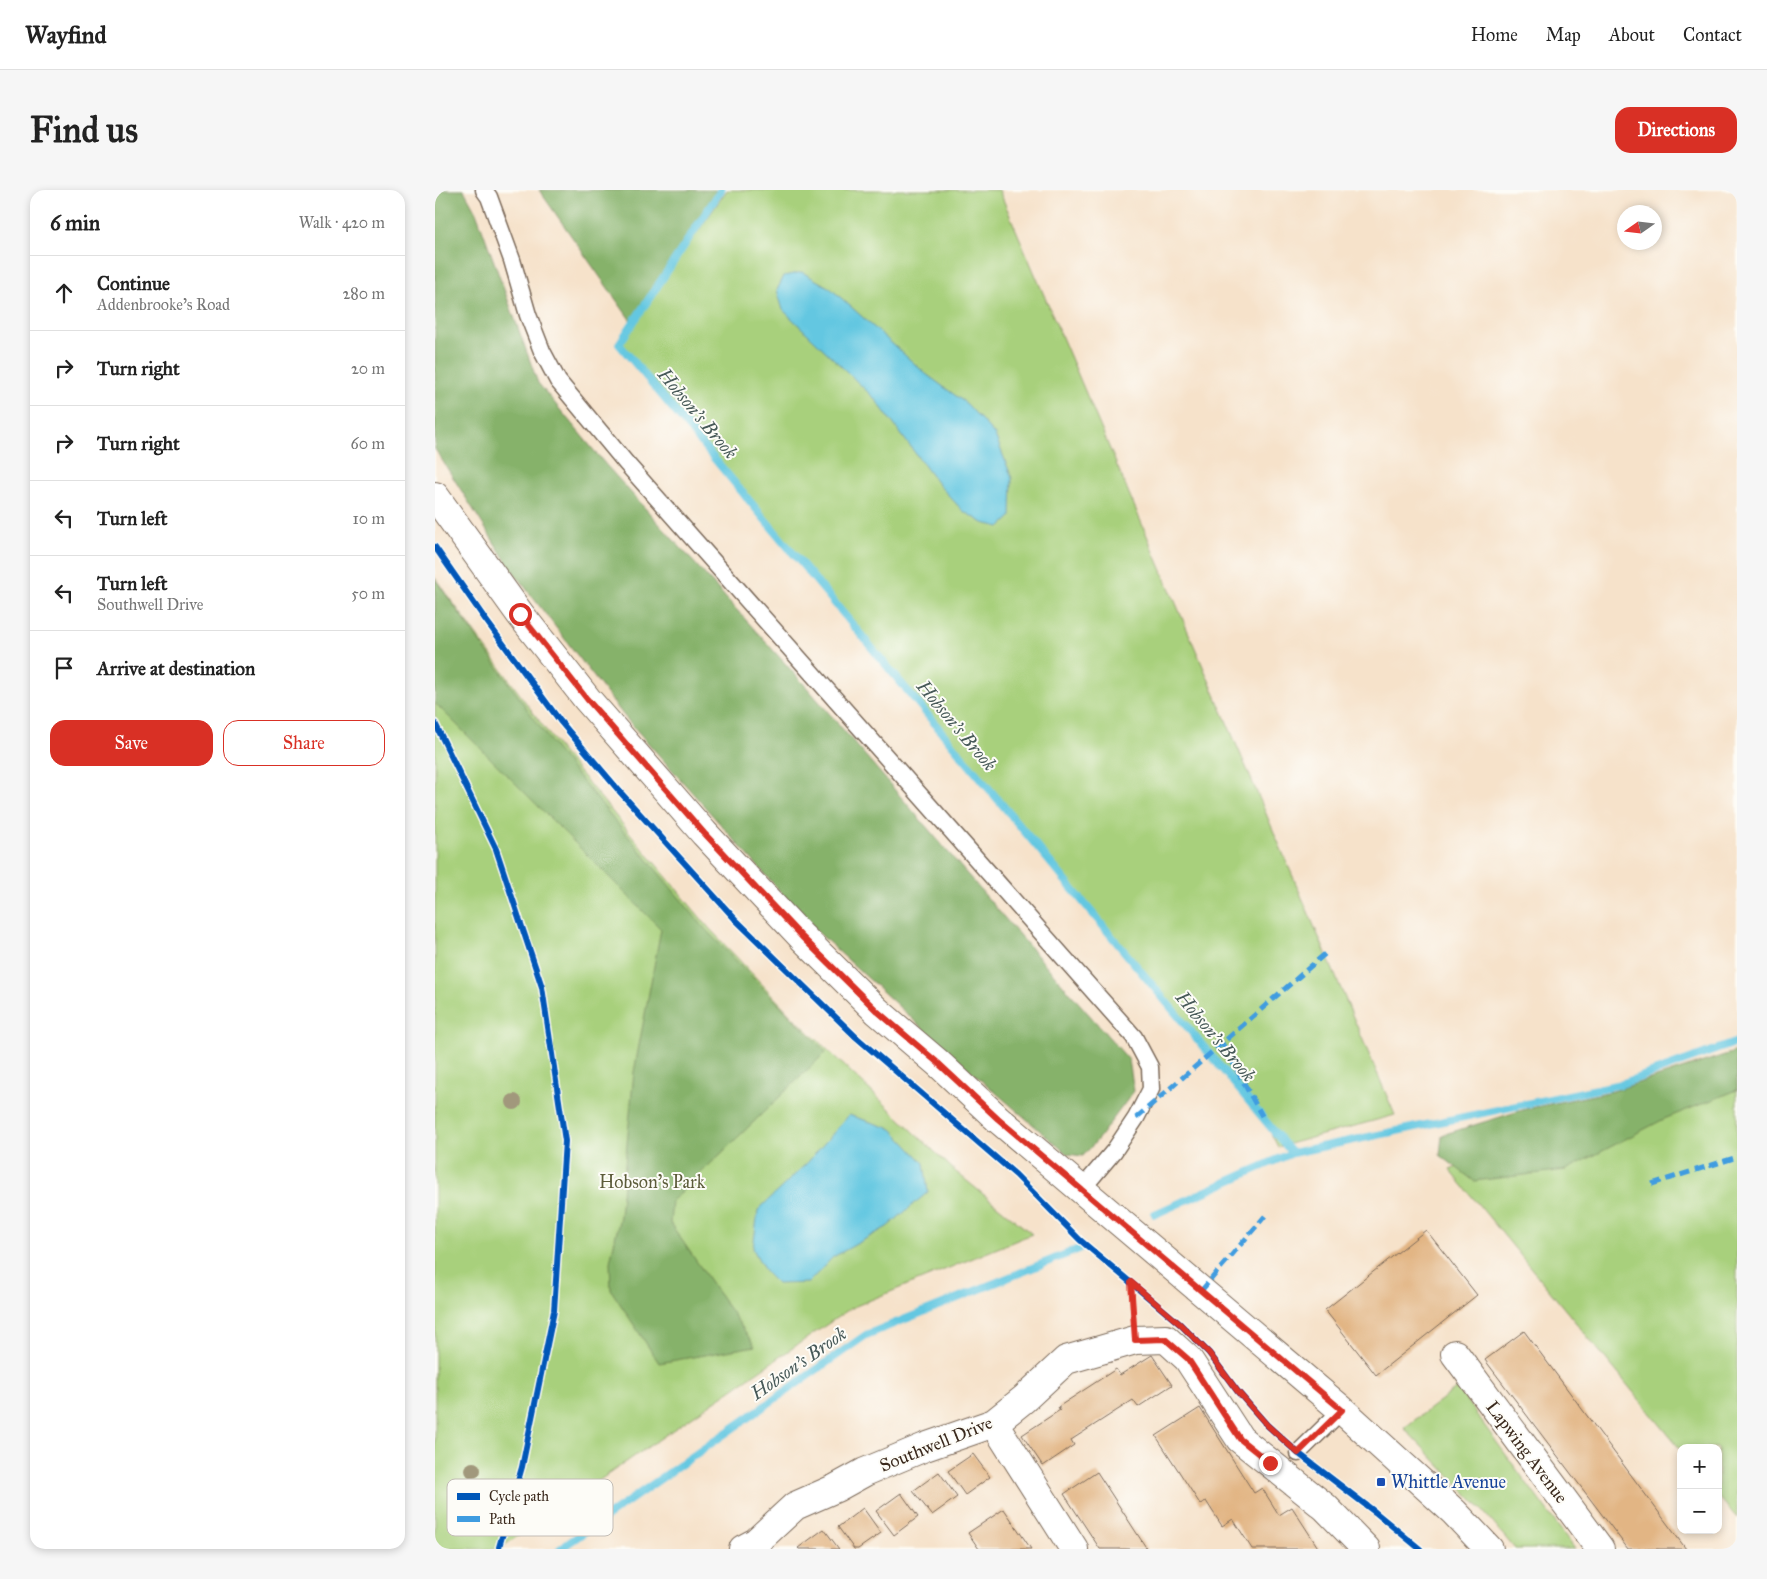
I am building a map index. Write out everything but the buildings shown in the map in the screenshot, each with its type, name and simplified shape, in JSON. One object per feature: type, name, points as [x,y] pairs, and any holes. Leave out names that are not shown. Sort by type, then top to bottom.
[{"type":"street","points":[[435,496],[520,614],[587,699],[717,847],[802,937],[877,1011],[938,1063],[998,1119],[1342,1410],[1453,1512],[1489,1549]]},
{"type":"street","name":"Southwell Drive","points":[[743,1549],[756,1542],[795,1506],[836,1488],[865,1472],[995,1423],[1066,1360],[1135,1340],[1165,1339],[1188,1359],[1240,1439],[1325,1507],[1366,1549]]},
{"type":"street","name":"Lapwing Avenue","points":[[1455,1354],[1601,1549]]},
{"type":"street","points":[[995,1423],[1074,1549]]},
{"type":"lane","points":[[485,190],[512,260],[528,315],[558,381],[626,463],[1134,1037],[1150,1067],[1151,1089],[1136,1118],[1125,1134],[1081,1190]]},
{"type":"lane","points":[[1298,1453],[1342,1410]]},
{"type":"green space","points":[[435,190],[464,190],[476,212],[538,383],[606,465],[810,691],[1129,1060],[1134,1091],[1083,1156],[1067,1154],[944,1048],[810,925],[624,716],[511,569],[435,449]]},
{"type":"green space","points":[[539,190],[717,190],[631,321]]},
{"type":"green space","points":[[727,190],[999,190],[1395,1115],[1278,1147],[1262,1116],[619,344]]},
{"type":"green space","name":"Hobson's Park","points":[[435,578],[559,748],[709,928],[792,1016],[956,1172],[1032,1234],[851,1308],[601,1479],[447,1479],[447,1536],[518,1536],[499,1549],[435,1549]]},
{"type":"green space","points":[[435,579],[555,748],[706,930],[826,1052],[672,1201],[670,1223],[755,1346],[659,1363],[611,1290],[610,1262],[620,1216],[634,1072],[661,929],[435,703]]},
{"type":"green space","points":[[1737,1051],[1737,1090],[1664,1119],[1566,1170],[1474,1181],[1440,1155],[1442,1135],[1526,1109],[1613,1091]]},
{"type":"green space","points":[[1737,1063],[1737,1518],[1722,1501],[1722,1444],[1677,1445],[1450,1170],[1664,1083]]},
{"type":"green space","points":[[1457,1388],[1575,1549],[1515,1549],[1477,1504],[1404,1428]]},
{"type":"water","points":[[802,272],[830,288],[926,374],[967,404],[995,435],[1012,478],[1011,517],[1000,527],[983,523],[963,511],[938,484],[875,399],[783,310],[777,290],[784,276]]},
{"type":"water","points":[[849,1115],[892,1129],[924,1163],[928,1192],[887,1227],[833,1257],[808,1283],[777,1284],[766,1273],[753,1249],[758,1210],[808,1162]]},
{"type":"waterway","name":"Hobson's Brook","points":[[721,190],[619,344],[1292,1153],[1155,1214]]},
{"type":"waterway","points":[[1292,1153],[1621,1084],[1737,1042]]},
{"type":"waterway","name":"Hobson's Brook","points":[[613,1512],[866,1335],[1079,1249]]},
{"type":"waterway","name":"Hobson's Brook","points":[[560,1549],[579,1536]]},
{"type":"marked path","points":[[1136,1118],[1326,953]]},
{"type":"marked path","points":[[1222,1043],[1262,1116]]},
{"type":"marked path","points":[[1652,1184],[1737,1157]]},
{"type":"marked path","points":[[1201,1291],[1265,1216]]},
{"type":"cycle path","points":[[435,547],[560,721],[621,793],[736,920],[856,1037],[1016,1175],[1080,1240],[1180,1324],[1209,1353],[1238,1392],[1267,1425],[1298,1453],[1420,1549]]},
{"type":"cycle path","points":[[435,723],[496,849],[542,987],[565,1141],[554,1311],[519,1479]]},
{"type":"cycle path","points":[[499,1547],[502,1536]]},
{"type":"place","name":"Whittle Avenue","points":[[1381,1482]]},
{"type":"route","points":[[520,614],[587,699],[704,833],[802,937],[877,1011],[938,1063],[998,1119],[1342,1410],[1298,1453],[1267,1425],[1238,1392],[1209,1353],[1180,1324],[1131,1282],[1135,1340],[1165,1339],[1188,1359],[1240,1439],[1270,1463]]}]
